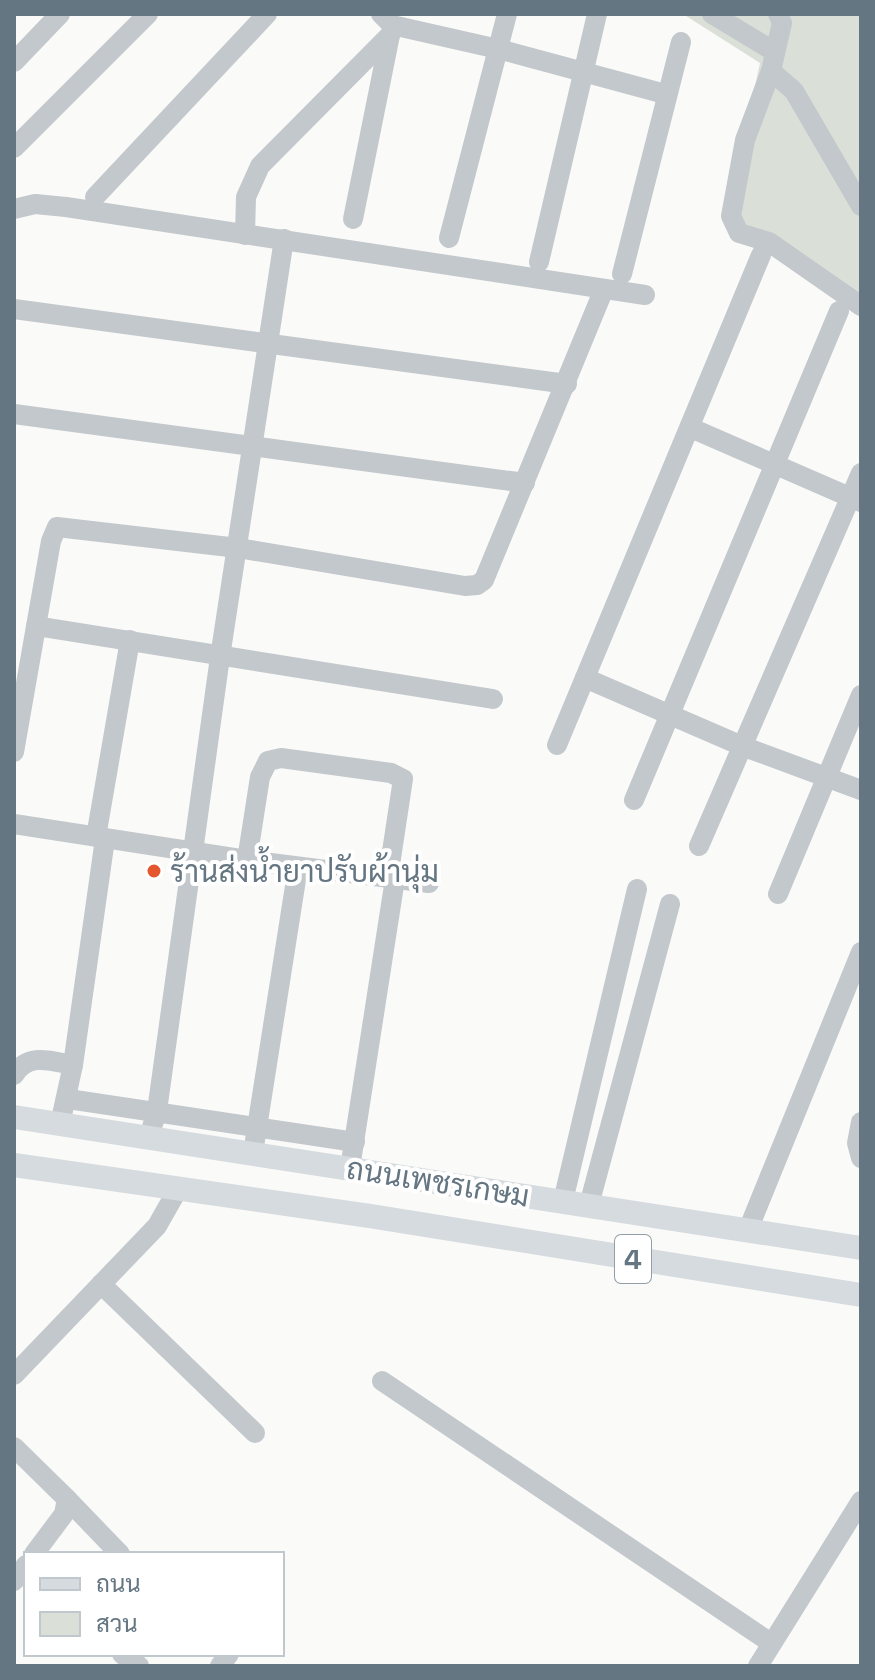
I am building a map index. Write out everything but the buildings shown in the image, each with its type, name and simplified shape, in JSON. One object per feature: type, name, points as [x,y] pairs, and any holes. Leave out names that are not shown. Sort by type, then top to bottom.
[{"type":"main road","name":"ถนนเพชรเกษม","points":[[14,1117],[861,1248]]},
{"type":"main road","name":"ถนนเพชรเกษม","points":[[14,1165],[370,1216],[861,1295]]},
{"type":"street","points":[[14,62],[60,14]]},
{"type":"street","points":[[14,148],[148,14]]},
{"type":"street","points":[[95,197],[267,14]]},
{"type":"street","points":[[449,238],[507,14]]},
{"type":"street","points":[[539,262],[597,14]]},
{"type":"street","points":[[712,14],[736,20],[773,61],[861,206]]},
{"type":"street","points":[[778,14],[782,23],[773,61],[745,140],[731,216],[739,233],[769,242],[861,306]]},
{"type":"street","points":[[386,21],[665,94]]},
{"type":"street","points":[[353,219],[386,21]]},
{"type":"street","points":[[245,235],[246,197],[260,166],[386,21]]},
{"type":"street","points":[[622,274],[665,94],[681,42]]},
{"type":"street","points":[[14,209],[35,204],[66,207],[645,295]]},
{"type":"street","points":[[149,1137],[157,1111],[220,657],[284,239]]},
{"type":"street","points":[[557,745],[761,255]]},
{"type":"street","points":[[14,752],[51,541],[57,527],[238,548],[477,585],[490,571],[604,289]]},
{"type":"street","points":[[14,309],[567,384]]},
{"type":"street","points":[[634,800],[839,311]]},
{"type":"street","points":[[14,414],[525,483]]},
{"type":"street","points":[[691,428],[856,500]]},
{"type":"street","points":[[699,846],[856,500],[861,473]]},
{"type":"street","points":[[36,626],[493,699]]},
{"type":"street","points":[[60,1124],[68,1099],[73,1065],[100,838],[130,640]]},
{"type":"street","points":[[585,678],[742,746],[861,790]]},
{"type":"street","points":[[778,894],[861,695]]},
{"type":"street","points":[[247,860],[260,777],[268,761],[281,758],[391,773],[403,779],[350,1168]]},
{"type":"street","points":[[14,824],[247,860],[429,883]]},
{"type":"street","points":[[253,1153],[298,867]]},
{"type":"street","points":[[563,1201],[637,889]]},
{"type":"street","points":[[589,1205],[670,904]]},
{"type":"street","points":[[748,1230],[861,952]]},
{"type":"street","points":[[14,1075],[25,1063],[36,1059],[73,1065]]},
{"type":"street","points":[[68,1099],[355,1142]]},
{"type":"street","points":[[861,1122],[857,1143],[861,1158]]},
{"type":"street","points":[[14,1375],[157,1226],[178,1189]]},
{"type":"street","points":[[101,1284],[255,1433]]},
{"type":"street","points":[[382,1381],[771,1643]]},
{"type":"street","points":[[14,1447],[118,1552]]},
{"type":"street","points":[[36,1552],[64,1514],[67,1499]]},
{"type":"street","points":[[758,1666],[861,1502]]},
{"type":"green space","points":[[683,14],[861,14],[861,307],[725,222],[760,63]]},
{"type":"place","name":"ร้านส่งน้ำยาปรับผ้านุ่ม","points":[[154,871]]}]
